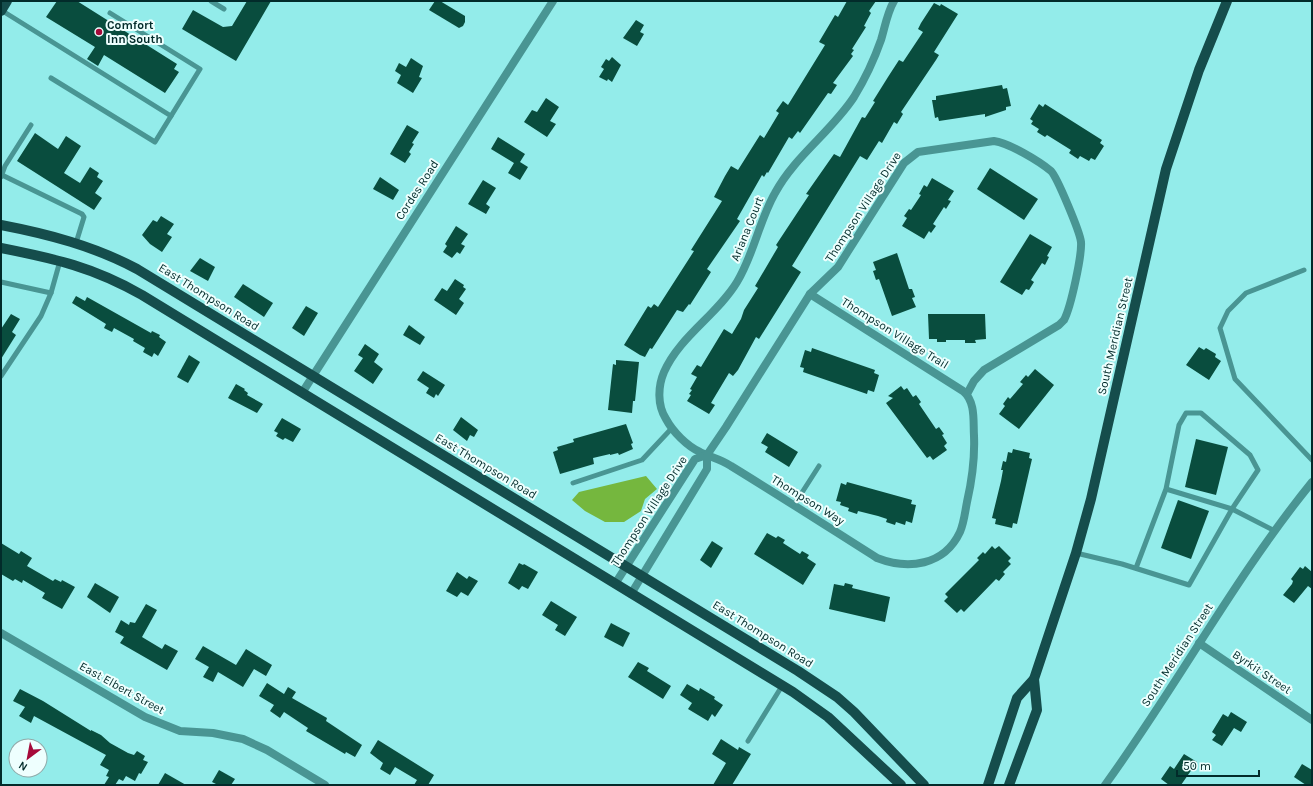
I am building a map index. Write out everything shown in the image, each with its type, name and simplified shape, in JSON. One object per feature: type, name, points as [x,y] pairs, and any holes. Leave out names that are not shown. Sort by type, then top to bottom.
[{"type":"main road","points":[[1,10],[7,1]]},
{"type":"main road","name":"South Meridian Street","points":[[988,785],[1017,698],[1034,679],[1076,553],[1091,499],[1166,169],[1191,91],[1227,1]]},
{"type":"main road","name":"East Thompson Road","points":[[1,225],[76,243],[119,259],[642,575],[798,671],[836,697],[876,733],[924,785]]},
{"type":"main road","points":[[1,248],[60,260],[88,268],[122,283],[782,686],[828,717],[901,785]]},
{"type":"main road","name":"South Meridian Street","points":[[1009,785],[1037,710],[1034,679]]},
{"type":"street","name":"Cordes Road","points":[[302,393],[553,1]]},
{"type":"street","name":"Ariana Court","points":[[707,455],[690,446],[672,428],[662,412],[659,398],[660,383],[666,368],[685,340],[717,309],[734,286],[748,260],[768,207],[782,180],[800,158],[836,121],[855,96],[874,60],[888,13],[894,1]]},
{"type":"street","name":"Thompson Village Drive","points":[[631,594],[707,469],[707,455],[810,294],[838,267],[904,163],[918,152],[994,141],[1004,143],[1012,147],[1051,171],[1080,234],[1080,254],[1064,320],[1059,325],[984,370],[974,381],[967,394]]},
{"type":"street","name":"Thompson Village Trail","points":[[810,294],[967,394]]},
{"type":"street","name":"Thompson Way","points":[[707,455],[728,464],[877,558],[897,564],[918,564],[932,560],[949,548],[960,531],[974,466],[972,405],[967,394]]},
{"type":"street","name":"Thompson Village Drive","points":[[615,584],[695,459],[707,455]]},
{"type":"street","name":"South Meridian Street","points":[[1105,785],[1153,716],[1199,643],[1274,531],[1312,482]]},
{"type":"street","name":"East Elbert Street","points":[[1,633],[145,716],[180,731],[243,739],[267,750],[325,785]]},
{"type":"street","name":"Byrkit Street","points":[[1199,643],[1312,720]]},
{"type":"lane","points":[[212,1],[224,9]]},
{"type":"lane","points":[[1,10],[171,116]]},
{"type":"lane","points":[[51,78],[155,142],[200,69],[110,13]]},
{"type":"lane","points":[[30,125],[5,166],[1,176],[82,214],[84,218],[76,243]]},
{"type":"lane","points":[[1,376],[41,316],[51,293],[60,260]]},
{"type":"lane","points":[[1304,270],[1246,293],[1228,311],[1220,328],[1235,379],[1312,460]]},
{"type":"lane","points":[[1,282],[51,293]]},
{"type":"lane","points":[[1076,553],[1136,568],[1189,585],[1232,509],[1258,470],[1250,454],[1201,413],[1186,413],[1179,425],[1166,489],[1136,568]]},
{"type":"lane","points":[[573,483],[642,460],[672,428]]},
{"type":"lane","points":[[794,505],[819,466]]},
{"type":"lane","points":[[1166,489],[1232,509],[1274,531]]},
{"type":"lane","points":[[748,741],[782,686]]},
{"type":"shaded area","points":[[646,476],[657,489],[645,499],[641,511],[624,522],[605,522],[585,511],[572,500],[579,492]]},
{"type":"building","name":"Comfort Inn South","points":[[57,1],[77,1],[177,64],[174,69],[179,72],[165,93],[104,55],[98,66],[87,59],[95,47],[46,17]]},
{"type":"building","points":[[247,1],[271,1],[236,61],[182,29],[193,10],[223,27],[232,26]]},
{"type":"building","points":[[435,1],[440,1],[465,16],[463,26],[459,28],[429,10]]},
{"type":"building","points":[[847,1],[876,1],[869,11],[871,13],[864,26],[866,27],[852,49],[854,50],[851,54],[853,56],[833,83],[837,85],[831,94],[828,93],[800,133],[798,131],[792,139],[789,137],[768,173],[767,172],[764,177],[762,175],[737,219],[740,221],[707,269],[711,272],[690,305],[689,304],[683,312],[677,310],[652,349],[650,348],[645,357],[640,355],[624,345],[648,306],[651,308],[654,304],[658,307],[694,251],[691,250],[722,201],[714,197],[731,166],[738,170],[760,135],[764,138],[779,113],[776,111],[783,101],[788,105],[825,45],[819,42],[835,15],[838,17]]},
{"type":"building","points":[[934,3],[940,6],[941,4],[958,14],[934,52],[939,55],[901,112],[903,114],[897,124],[894,122],[882,143],[879,141],[867,160],[860,156],[792,266],[801,272],[759,339],[756,337],[738,370],[733,376],[729,373],[711,403],[715,405],[709,414],[687,401],[691,395],[689,394],[692,390],[690,389],[697,377],[691,374],[697,365],[701,367],[724,329],[732,334],[741,319],[744,310],[758,288],[755,286],[778,247],[776,245],[809,195],[806,194],[834,154],[840,157],[862,117],[865,118],[875,102],[873,101],[899,60],[903,62],[923,32],[918,29]]},
{"type":"building","points":[[636,20],[644,25],[640,32],[644,34],[637,46],[623,38]]},
{"type":"building","points":[[612,57],[621,65],[612,82],[608,79],[607,81],[599,77],[604,69],[601,67],[606,59],[609,61]]},
{"type":"building","points":[[411,58],[423,66],[419,77],[422,78],[413,93],[397,83],[401,75],[395,71],[399,63],[406,67]]},
{"type":"building","points":[[1002,85],[1003,89],[1007,88],[1011,106],[1006,107],[1006,110],[985,117],[985,114],[939,121],[938,117],[935,118],[932,100],[936,100],[936,96]]},
{"type":"building","points":[[546,98],[559,107],[550,121],[556,124],[547,137],[524,122],[532,110],[537,112]]},
{"type":"building","points":[[1039,104],[1043,107],[1045,104],[1102,140],[1100,143],[1104,146],[1095,160],[1091,158],[1089,161],[1080,156],[1078,159],[1069,153],[1071,150],[1047,135],[1045,137],[1037,132],[1039,129],[1031,124],[1033,121],[1030,119]]},
{"type":"building","points":[[407,125],[419,132],[412,143],[414,144],[409,152],[411,154],[405,163],[390,154]]},
{"type":"building","points":[[35,133],[58,149],[66,136],[81,146],[64,173],[80,183],[90,167],[99,173],[97,177],[103,181],[95,193],[102,198],[94,210],[17,161]]},
{"type":"building","points":[[498,137],[525,154],[520,162],[528,167],[520,180],[508,173],[514,163],[491,149]]},
{"type":"building","points":[[990,168],[1038,199],[1024,220],[977,189]]},
{"type":"building","points":[[380,177],[399,190],[393,200],[373,189]]},
{"type":"building","points":[[932,178],[954,191],[948,200],[951,201],[946,209],[944,207],[933,224],[936,226],[931,233],[929,231],[924,239],[902,226],[907,218],[904,216],[909,209],[911,210],[921,195],[919,194],[924,185],[927,187]]},
{"type":"building","points":[[483,180],[496,188],[486,204],[490,207],[486,214],[468,204]]},
{"type":"building","points":[[161,216],[174,224],[167,234],[172,237],[162,252],[150,244],[142,235],[153,220],[157,222]]},
{"type":"building","points":[[456,226],[468,234],[461,244],[465,246],[460,254],[457,252],[452,258],[443,252],[447,246],[445,244]]},
{"type":"building","points":[[1030,234],[1052,247],[1047,256],[1049,257],[1045,265],[1042,263],[1031,280],[1034,282],[1029,290],[1026,289],[1022,295],[1000,282]]},
{"type":"building","points":[[897,253],[909,289],[912,289],[915,297],[912,298],[916,307],[892,316],[879,279],[876,280],[873,271],[876,270],[873,262]]},
{"type":"building","points":[[200,258],[215,267],[208,281],[190,271]]},
{"type":"building","points":[[455,279],[464,285],[463,287],[466,289],[459,299],[464,303],[456,315],[434,300],[442,288],[447,291]]},
{"type":"building","points":[[243,284],[273,303],[264,317],[234,297]]},
{"type":"building","points":[[76,296],[85,301],[87,297],[151,333],[152,331],[160,335],[159,337],[166,342],[158,356],[154,353],[152,357],[143,352],[145,348],[133,341],[134,339],[114,328],[112,332],[104,328],[106,324],[72,303]]},
{"type":"building","points":[[306,306],[318,313],[304,336],[292,328]]},
{"type":"building","points":[[11,314],[20,319],[12,332],[16,335],[1,359],[1,329]]},
{"type":"building","points":[[928,314],[985,314],[986,339],[975,340],[976,343],[965,343],[965,340],[946,340],[946,342],[937,342],[937,339],[929,339]]},
{"type":"building","points":[[409,325],[425,337],[420,345],[403,335]]},
{"type":"building","points":[[365,344],[379,354],[374,362],[383,369],[373,384],[354,371],[363,358],[358,355]]},
{"type":"building","points":[[1199,347],[1204,350],[1206,348],[1216,354],[1215,357],[1221,361],[1209,380],[1186,365]]},
{"type":"building","points":[[812,348],[875,370],[874,373],[879,375],[874,392],[868,390],[867,394],[803,372],[804,368],[800,367],[805,350],[811,352]]},
{"type":"building","points":[[189,355],[200,362],[188,383],[177,377]]},
{"type":"building","points":[[616,360],[639,362],[635,401],[633,401],[632,413],[608,410],[613,364],[616,365]]},
{"type":"building","points":[[1035,369],[1054,385],[1019,429],[999,414],[1005,406],[1003,404],[1008,397],[1010,399],[1023,384],[1020,382],[1026,375],[1028,377]]},
{"type":"building","points":[[423,371],[445,385],[438,396],[436,394],[434,398],[426,393],[429,388],[417,380]]},
{"type":"building","points":[[236,384],[245,389],[244,390],[248,393],[247,395],[263,404],[257,413],[228,398]]},
{"type":"building","points":[[901,386],[904,390],[907,388],[913,397],[916,395],[921,402],[919,404],[936,429],[939,427],[944,434],[942,435],[947,443],[944,446],[947,450],[933,460],[930,456],[927,458],[886,403],[893,398],[888,396]]},
{"type":"building","points":[[461,417],[478,430],[474,437],[470,435],[467,441],[453,430]]},
{"type":"building","points":[[282,418],[301,429],[293,442],[285,438],[283,440],[276,436],[278,433],[274,431]]},
{"type":"building","points":[[626,424],[633,443],[631,444],[633,449],[619,455],[618,453],[593,458],[594,464],[560,474],[553,452],[558,450],[557,447],[574,442],[573,439]]},
{"type":"building","points":[[767,433],[798,452],[789,467],[765,452],[768,447],[761,443]]},
{"type":"building","points":[[1196,439],[1228,447],[1216,495],[1185,487]]},
{"type":"building","points":[[1013,449],[1030,453],[1029,458],[1032,459],[1017,524],[1013,523],[1012,528],[995,524],[996,519],[992,518],[1001,481],[1003,461],[1006,462],[1008,452],[1012,453]]},
{"type":"building","points":[[847,482],[912,500],[911,504],[916,505],[912,523],[906,521],[905,525],[896,522],[895,525],[886,522],[887,519],[878,516],[858,511],[857,514],[848,511],[849,508],[840,505],[841,502],[836,501],[841,483],[846,485]]},
{"type":"building","points":[[1178,500],[1209,511],[1191,559],[1161,548]]},
{"type":"building","points":[[767,533],[776,538],[778,536],[785,540],[783,543],[800,554],[802,551],[809,555],[807,558],[816,564],[803,585],[754,554]]},
{"type":"building","points":[[712,541],[723,548],[711,568],[700,560]]},
{"type":"building","points":[[1,543],[19,554],[21,551],[32,558],[27,566],[53,581],[55,579],[61,582],[62,580],[75,587],[62,609],[42,598],[45,593],[23,580],[22,583],[15,579],[13,581],[1,574]]},
{"type":"building","points":[[992,546],[995,549],[999,546],[1011,558],[1008,561],[1011,564],[1003,572],[1005,574],[999,581],[996,579],[964,612],[961,609],[957,613],[944,601],[948,597],[945,594],[979,560],[977,558],[983,552],[985,554]]},
{"type":"building","points":[[519,563],[524,564],[538,572],[528,589],[522,586],[519,590],[508,583]]},
{"type":"building","points":[[1305,566],[1312,572],[1312,589],[1308,586],[1294,603],[1283,595],[1292,584],[1293,581],[1291,579],[1300,567],[1303,569]]},
{"type":"building","points":[[457,572],[467,579],[469,576],[478,581],[468,596],[461,592],[457,597],[446,591]]},
{"type":"building","points":[[95,583],[119,597],[110,613],[87,597]]},
{"type":"building","points":[[845,583],[853,585],[852,588],[890,597],[885,622],[829,609],[834,584],[844,586]]},
{"type":"building","points":[[551,601],[577,617],[565,636],[555,630],[558,625],[542,615]]},
{"type":"building","points":[[146,604],[157,610],[142,637],[162,649],[165,644],[178,651],[167,670],[120,643],[124,637],[115,632],[121,620],[129,625],[130,622],[135,623]]},
{"type":"building","points":[[611,623],[630,633],[623,647],[604,637]]},
{"type":"building","points":[[203,646],[236,665],[246,649],[272,665],[266,676],[254,669],[243,687],[218,672],[213,682],[203,677],[209,667],[195,659]]},
{"type":"building","points":[[638,662],[649,668],[647,671],[671,686],[663,699],[628,677]]},
{"type":"building","points":[[267,683],[284,694],[288,687],[296,692],[292,698],[327,718],[326,721],[362,745],[355,757],[346,752],[345,754],[306,731],[308,728],[284,712],[280,718],[270,711],[274,705],[259,696]]},
{"type":"building","points":[[687,684],[699,691],[700,688],[715,697],[714,699],[723,705],[715,717],[712,714],[708,721],[688,709],[692,703],[680,695]]},
{"type":"building","points":[[20,689],[43,701],[91,731],[101,735],[110,743],[128,753],[134,755],[137,751],[145,756],[143,760],[148,762],[141,774],[139,773],[135,781],[126,776],[123,781],[119,779],[115,785],[104,785],[109,777],[106,776],[109,770],[100,765],[106,755],[34,716],[31,723],[19,716],[25,707],[13,701]]},
{"type":"building","points":[[1231,712],[1247,722],[1241,732],[1234,728],[1222,746],[1212,740],[1216,735],[1212,732],[1223,714],[1228,717]]},
{"type":"building","points":[[721,739],[738,750],[739,747],[751,754],[732,785],[713,785],[726,763],[712,754]]},
{"type":"building","points":[[378,740],[434,775],[428,785],[414,785],[417,780],[395,767],[390,775],[380,769],[383,763],[370,753]]},
{"type":"building","points":[[1184,754],[1197,762],[1181,785],[1169,785],[1161,779],[1170,766],[1174,769]]},
{"type":"building","points":[[1302,764],[1312,770],[1312,785],[1306,785],[1294,777]]},
{"type":"building","points":[[219,770],[235,779],[231,785],[218,785],[212,782]]},
{"type":"building","points":[[165,773],[186,785],[158,785]]},
{"type":"place","name":"Comfort Inn South","points":[[99,32]]}]
